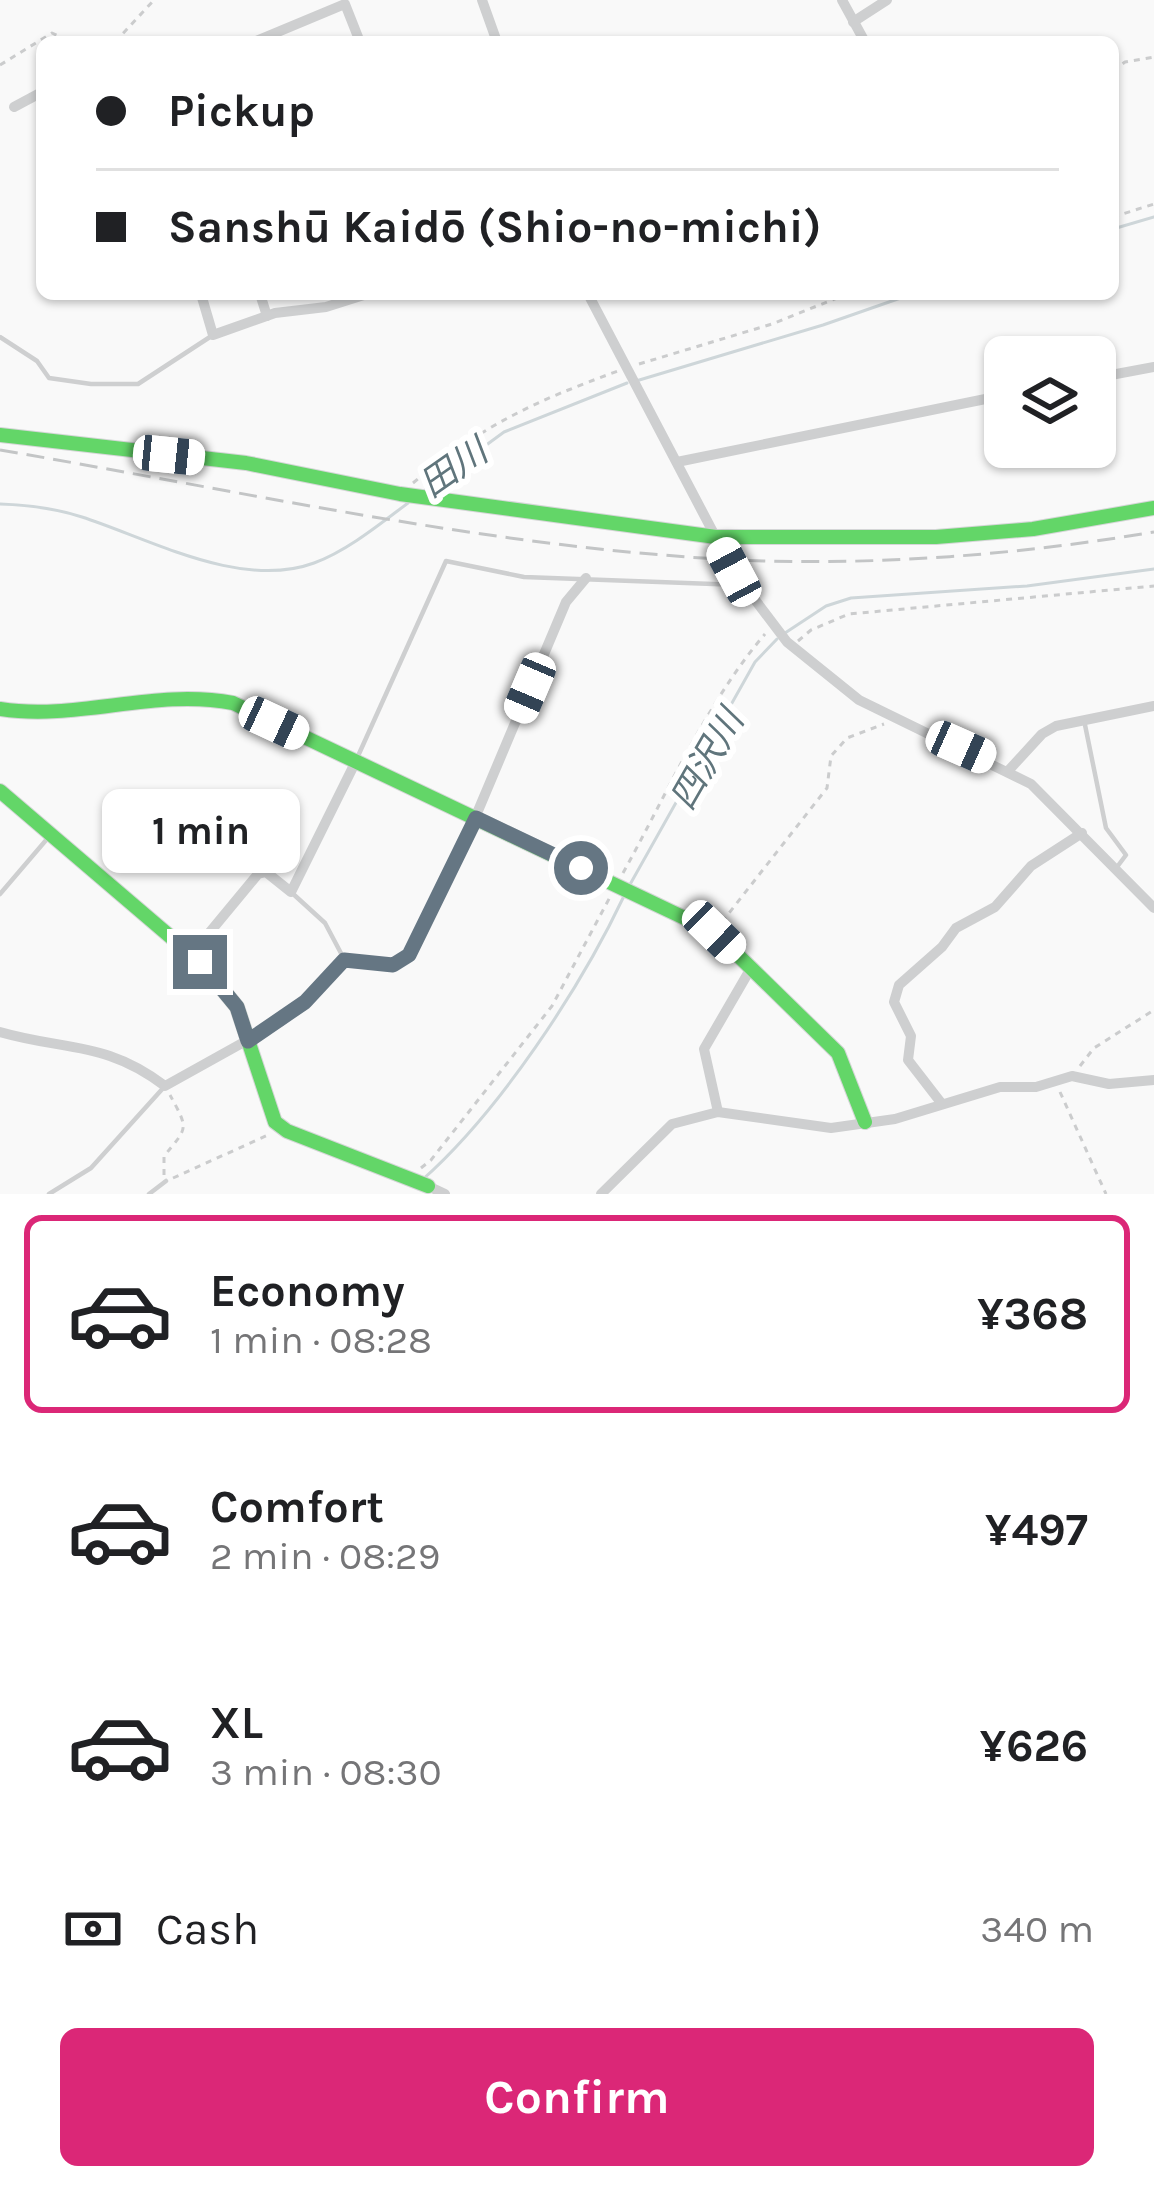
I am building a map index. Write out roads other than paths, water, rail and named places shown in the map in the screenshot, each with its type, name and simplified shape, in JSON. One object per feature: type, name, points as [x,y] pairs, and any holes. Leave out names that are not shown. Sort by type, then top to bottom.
[{"type":"street","points":[[482,0],[495,36]]},
{"type":"street","points":[[842,0],[861,36]]},
{"type":"street","points":[[853,22],[886,0]]},
{"type":"street","points":[[268,36],[344,4],[357,36]]},
{"type":"street","points":[[14,107],[36,95]]},
{"type":"street","points":[[203,300],[213,335],[266,316],[348,300]]},
{"type":"street","points":[[262,300],[266,316]]},
{"type":"street","points":[[591,300],[742,585],[790,644],[859,700],[1031,784],[1154,908]]},
{"type":"street","points":[[1116,374],[1154,367]]},
{"type":"street","points":[[677,462],[984,399]]},
{"type":"street","points":[[0,436],[246,463],[428,499],[716,537],[936,537],[1033,529],[1154,508]]},
{"type":"street","points":[[0,1031],[35,1042],[115,1055],[165,1086],[248,1041],[305,1002],[344,960],[393,965],[409,955],[476,818],[566,602],[586,578]]},
{"type":"street","points":[[0,709],[42,714],[127,700],[204,695],[356,761],[623,888],[714,932],[752,968],[838,1053],[865,1122]]},
{"type":"street","points":[[1009,770],[1042,734],[1056,726],[1154,706]]},
{"type":"street","points":[[184,951],[205,938],[258,874],[266,872],[291,892],[356,761]]},
{"type":"street","points":[[0,791],[224,988],[237,1007],[267,1106],[280,1127],[446,1194]]},
{"type":"street","points":[[942,1104],[908,1060],[911,1036],[894,1002],[899,985],[956,928],[995,907],[1031,866],[1082,833]]},
{"type":"street","points":[[718,1112],[704,1049],[752,968]]},
{"type":"street","points":[[601,1194],[672,1124],[718,1112],[831,1128],[895,1119],[1000,1087],[1036,1087],[1072,1076],[1109,1084],[1154,1080]]},
{"type":"lane","points":[[0,337],[37,361],[49,378],[138,384],[213,335]]},
{"type":"lane","points":[[356,761],[446,561],[524,577],[742,585]]},
{"type":"lane","points":[[1084,720],[1106,828],[1126,855],[1117,867]]},
{"type":"lane","points":[[0,894],[50,837]]},
{"type":"lane","points":[[291,892],[325,923],[344,960]]},
{"type":"lane","points":[[49,1194],[91,1168],[165,1086]]},
{"type":"lane","points":[[149,1194],[166,1181]]},
{"type":"waterway","name":"田川","points":[[1119,227],[1154,217]]},
{"type":"waterway","name":"田川","points":[[636,381],[895,300]]},
{"type":"waterway","name":"田川","points":[[425,490],[504,432],[627,383]]},
{"type":"waterway","name":"田川","points":[[0,504],[72,514],[226,566],[286,570],[326,558],[408,503]]},
{"type":"waterway","name":"四沢川","points":[[785,633],[826,606],[851,598],[1027,586],[1154,569]]},
{"type":"waterway","name":"四沢川","points":[[628,888],[755,662],[777,639]]},
{"type":"waterway","name":"四沢川","points":[[422,1180],[508,1085],[585,970],[624,896]]},
{"type":"railway","points":[[0,450],[460,531],[645,554],[737,560],[894,560],[999,553],[1154,532]]}]
